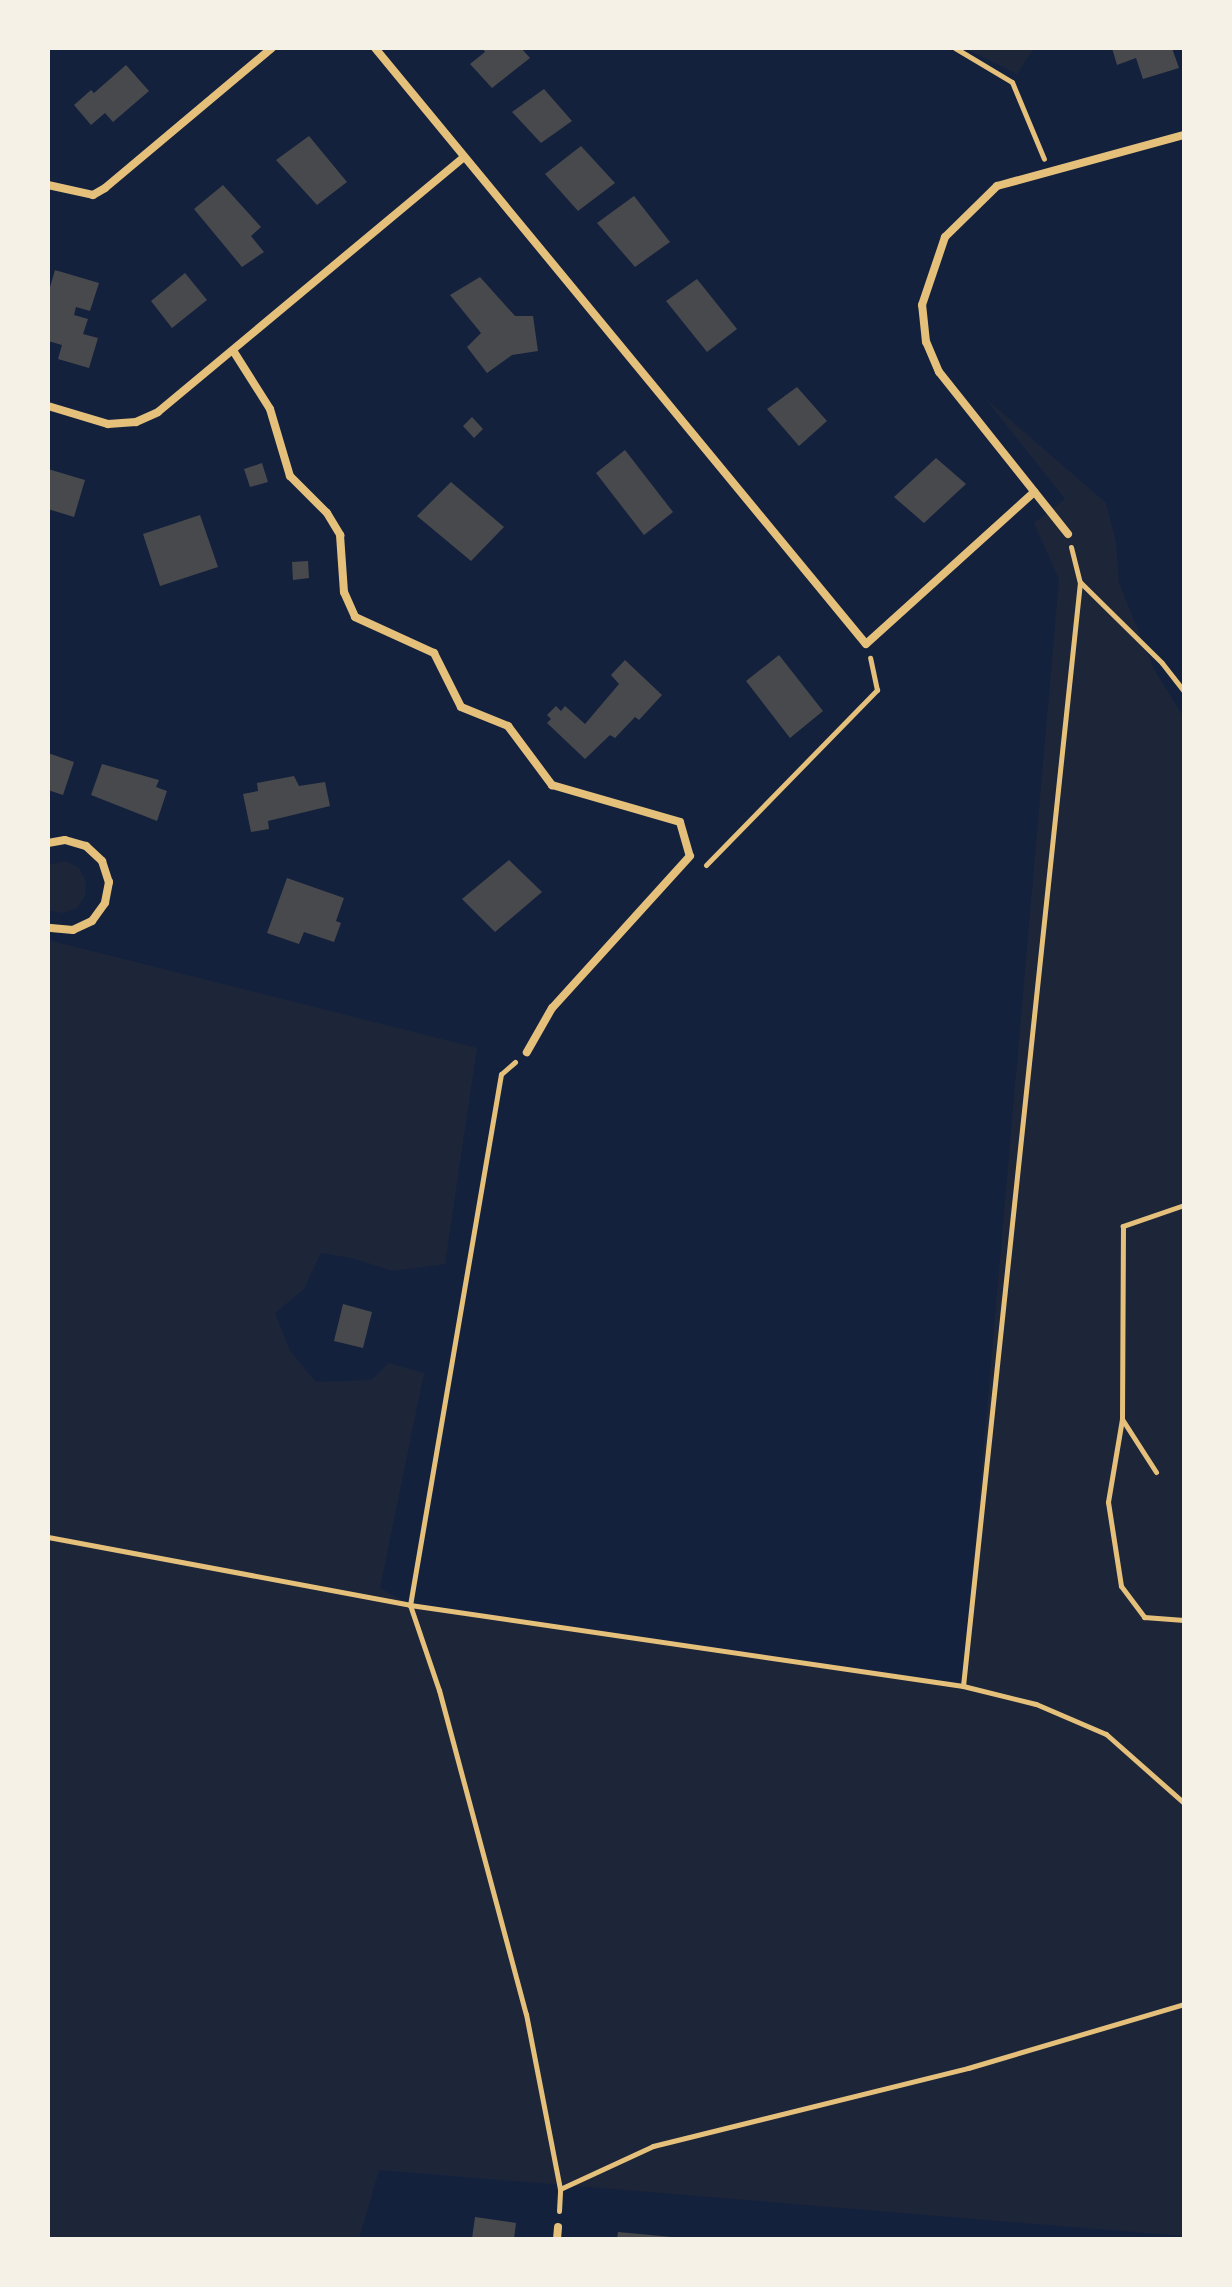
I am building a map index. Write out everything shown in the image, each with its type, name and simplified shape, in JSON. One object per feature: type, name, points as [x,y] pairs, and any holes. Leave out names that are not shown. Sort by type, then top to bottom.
[{"type":"street","points":[[48,185],[93,195],[105,188],[272,48]]},
{"type":"street","points":[[375,48],[866,644],[1034,492]]},
{"type":"street","points":[[1068,534],[939,372],[926,342],[922,305],[945,237],[997,186],[1184,135]]},
{"type":"street","points":[[48,406],[108,424],[136,422],[158,412],[234,352],[464,157]]},
{"type":"street","points":[[234,352],[270,409],[290,476],[327,513],[340,535],[344,592],[355,617],[434,653],[461,707],[508,726],[552,785],[680,822],[690,856],[552,1008],[527,1052]]},
{"type":"street","points":[[48,843],[65,840],[86,846],[102,861],[109,882],[105,903],[92,921],[73,930],[48,928]]},
{"type":"street","points":[[557,2239],[558,2227]]},
{"type":"path","points":[[955,48],[1012,82],[1049,171]]},
{"type":"path","points":[[963,1686],[1080,582],[1068,534]]},
{"type":"path","points":[[1080,582],[1162,663],[1184,691]]},
{"type":"path","points":[[700,871],[877,690],[866,644]]},
{"type":"path","points":[[527,1052],[501,1074],[410,1605],[439,1690],[526,2014],[560,2189],[558,2227]]},
{"type":"path","points":[[1184,1205],[1123,1226],[1122,1419],[1108,1502],[1121,1586],[1144,1617],[1184,1620]]},
{"type":"path","points":[[1122,1419],[1156,1472]]},
{"type":"path","points":[[48,1537],[410,1605],[963,1686],[1036,1704],[1106,1734],[1184,1803]]},
{"type":"path","points":[[560,2189],[653,2146],[968,2068],[1184,2004]]},
{"type":"shaded area","points":[[965,48],[1034,48],[1017,74]]},
{"type":"shaded area","points":[[985,398],[1106,503],[1116,543],[1119,583],[1154,669],[1184,718],[1184,2236],[379,2170],[359,2239],[48,2239],[48,940],[477,1048],[445,1264],[393,1271],[352,1258],[321,1253],[304,1289],[275,1313],[290,1351],[316,1382],[371,1380],[389,1363],[424,1373],[380,1588],[410,1605],[963,1686],[1059,579],[1034,523],[1065,499]]},
{"type":"shaded area","points":[[66,861],[79,868],[86,881],[85,896],[77,908],[63,913],[48,910],[48,865]]},
{"type":"building","points":[[482,48],[521,48],[530,58],[492,88],[470,64],[485,52]]},
{"type":"building","points":[[1112,48],[1172,48],[1179,68],[1143,79],[1136,58],[1117,65]]},
{"type":"building","points":[[126,65],[149,91],[113,122],[105,113],[91,125],[74,105],[91,90],[94,93]]},
{"type":"building","points":[[544,89],[572,121],[541,143],[512,112]]},
{"type":"building","points":[[309,136],[347,182],[317,205],[276,160]]},
{"type":"building","points":[[581,146],[615,183],[578,211],[545,174]]},
{"type":"building","points":[[223,185],[261,227],[251,236],[264,252],[242,267],[194,209]]},
{"type":"building","points":[[634,196],[670,242],[635,267],[597,223]]},
{"type":"building","points":[[55,270],[99,283],[90,311],[76,307],[74,315],[88,319],[83,334],[98,338],[89,368],[58,359],[62,345],[48,341],[48,294]]},
{"type":"building","points":[[185,273],[207,300],[172,328],[151,301]]},
{"type":"building","points":[[480,277],[515,316],[533,316],[538,351],[512,355],[487,373],[467,347],[481,333],[450,295]]},
{"type":"building","points":[[697,279],[737,329],[707,352],[666,301]]},
{"type":"building","points":[[797,387],[827,421],[799,446],[767,409]]},
{"type":"building","points":[[472,417],[483,429],[474,438],[463,426]]},
{"type":"building","points":[[625,450],[673,512],[644,535],[596,473]]},
{"type":"building","points":[[936,458],[966,484],[924,523],[894,497]]},
{"type":"building","points":[[262,463],[268,482],[250,487],[244,469]]},
{"type":"building","points":[[48,469],[85,480],[74,517],[48,509]]},
{"type":"building","points":[[451,482],[504,527],[471,561],[417,516]]},
{"type":"building","points":[[200,515],[218,567],[160,586],[143,534]]},
{"type":"building","points":[[308,561],[309,578],[293,580],[292,562]]},
{"type":"building","points":[[779,655],[823,711],[790,738],[746,681]]},
{"type":"building","points":[[625,660],[662,695],[639,720],[635,717],[615,738],[610,735],[585,759],[547,723],[551,719],[547,715],[556,706],[561,711],[565,706],[585,724],[619,684],[611,675]]},
{"type":"building","points":[[48,753],[74,762],[63,795],[48,790]]},
{"type":"building","points":[[102,764],[159,780],[156,787],[167,791],[157,821],[91,795]]},
{"type":"building","points":[[294,776],[299,786],[325,782],[330,806],[268,821],[269,829],[251,832],[243,794],[258,791],[257,783]]},
{"type":"building","points":[[509,860],[542,892],[495,932],[462,899]]},
{"type":"building","points":[[287,878],[344,898],[336,921],[341,923],[334,942],[304,932],[299,944],[267,933]]},
{"type":"building","points":[[343,1304],[372,1312],[363,1348],[334,1341]]},
{"type":"building","points":[[475,2217],[516,2223],[514,2239],[472,2239]]},
{"type":"building","points":[[618,2232],[672,2237],[672,2239],[617,2239]]}]
